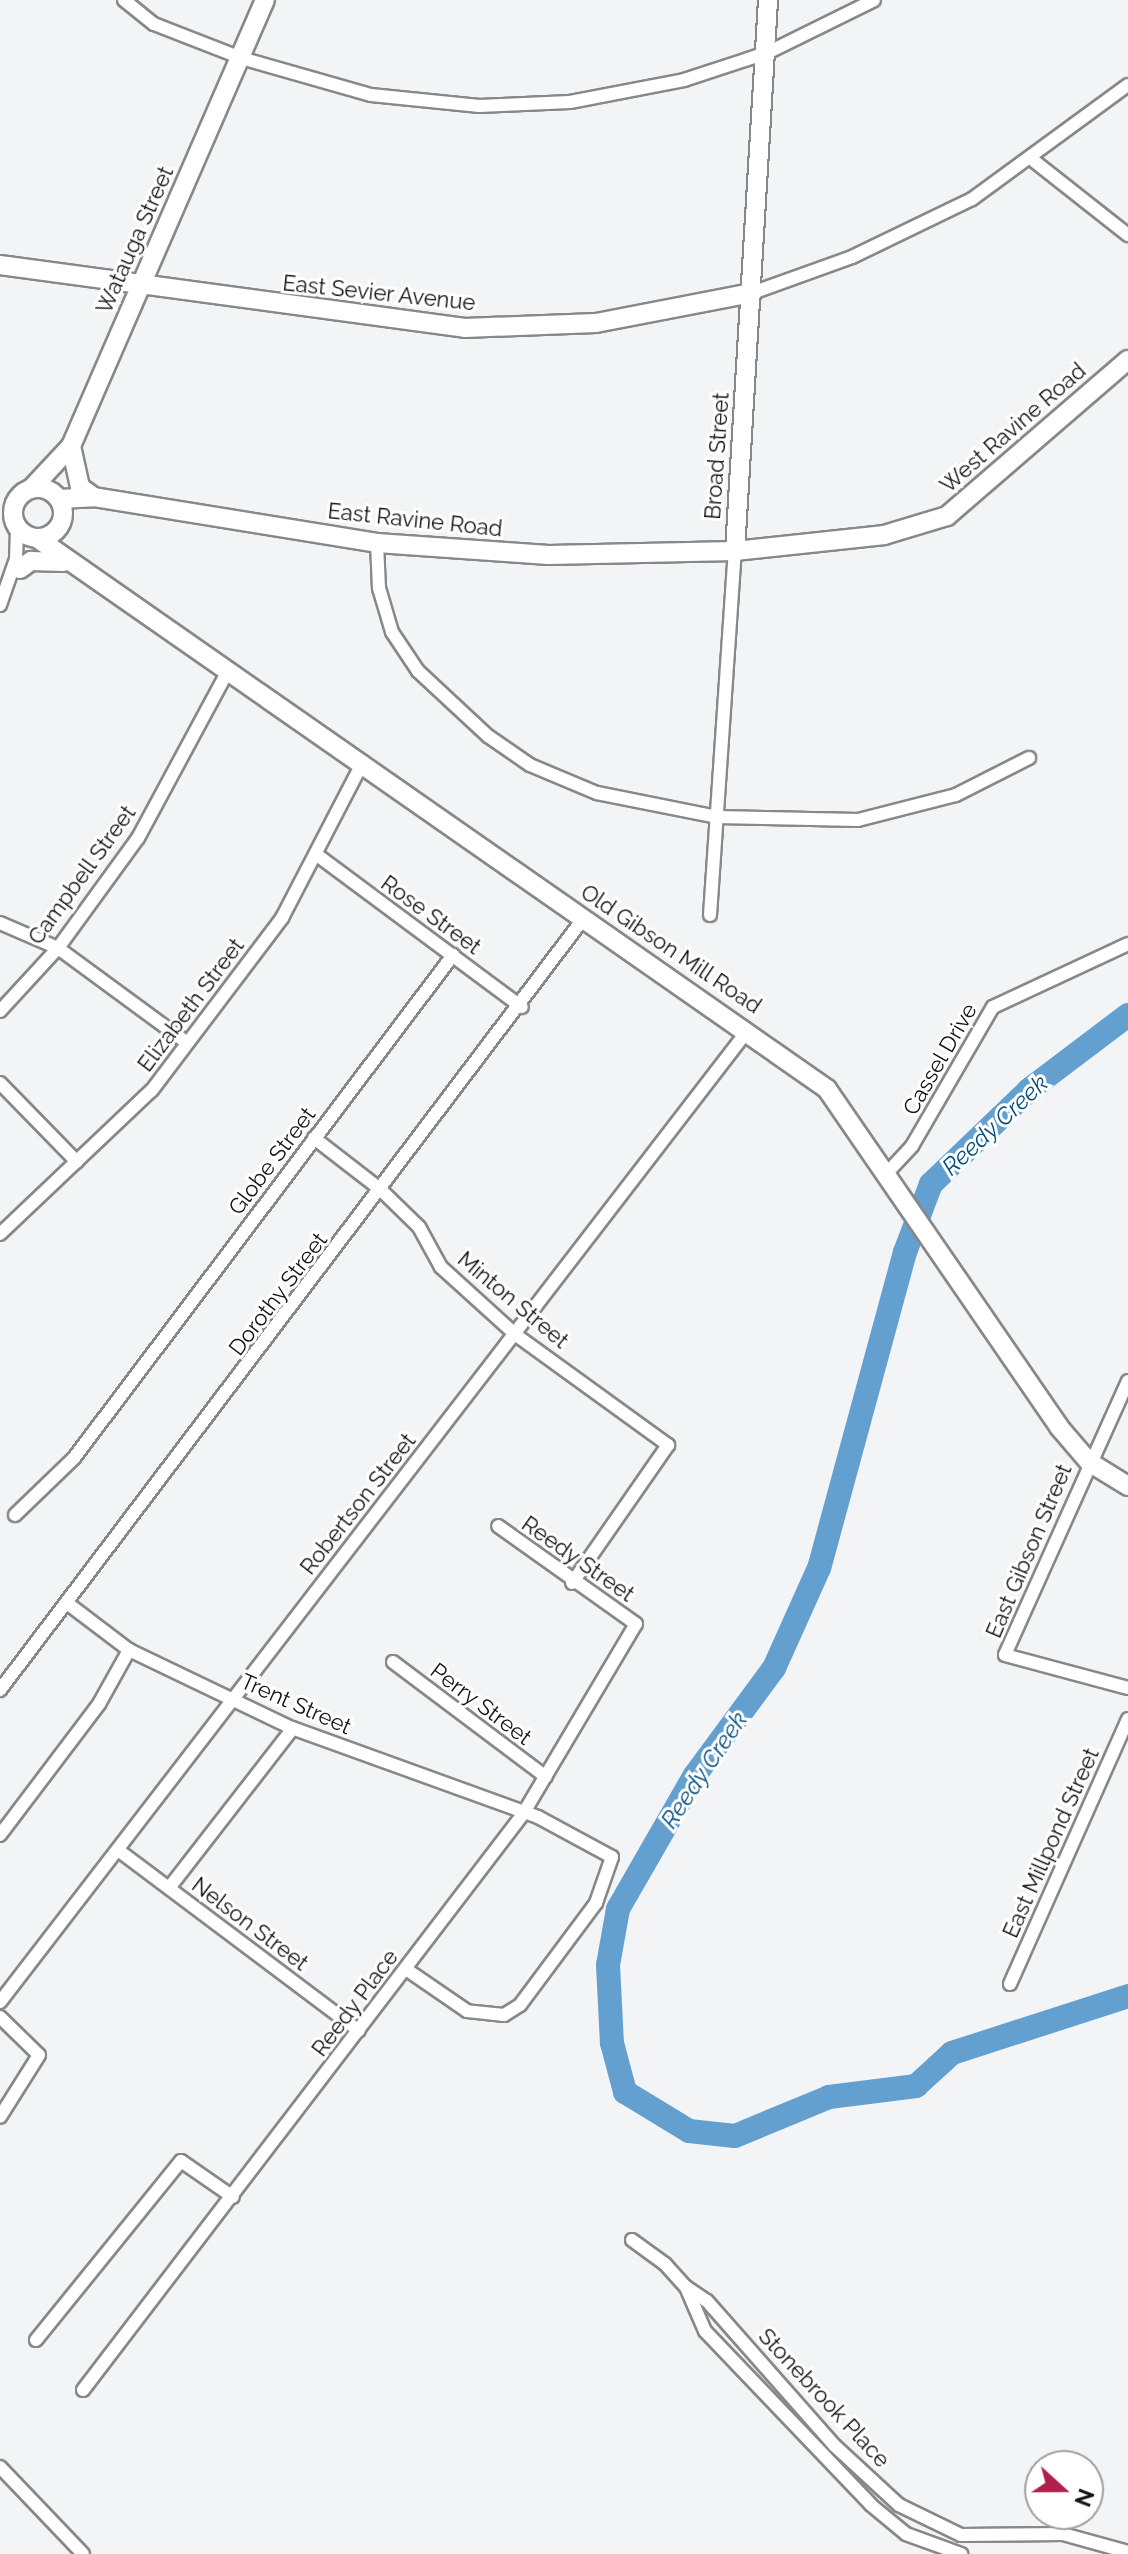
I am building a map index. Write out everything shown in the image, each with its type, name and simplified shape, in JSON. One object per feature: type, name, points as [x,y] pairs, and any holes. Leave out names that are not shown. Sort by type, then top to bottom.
[{"type":"street","points":[[124,0],[154,24],[241,58],[371,95],[516,105],[623,93],[769,52],[874,0]]},
{"type":"street","name":"Watauga Street","points":[[27,491],[71,446],[265,0]]},
{"type":"street","name":"Broad Street","points":[[710,915],[769,52],[768,0]]},
{"type":"street","points":[[752,293],[904,234],[1034,161],[1128,85]]},
{"type":"street","points":[[1034,161],[1128,235]]},
{"type":"street","name":"East Sevier Avenue","points":[[0,265],[465,328],[596,323],[752,293]]},
{"type":"street","name":"West Ravine Road","points":[[735,551],[929,525],[1128,360]]},
{"type":"street","points":[[71,446],[80,487],[94,497]]},
{"type":"street","points":[[0,605],[37,538],[59,510],[71,446]]},
{"type":"street","points":[[0,491],[27,491],[59,510]]},
{"type":"street","points":[[16,574],[10,517],[27,491]]},
{"type":"street","points":[[59,510],[94,497]]},
{"type":"street","name":"East Ravine Road","points":[[94,497],[377,543],[549,555],[735,551]]},
{"type":"street","name":"Old Gibson Mill Road","points":[[59,510],[74,564]]},
{"type":"street","name":"Old Gibson Mill Road","points":[[10,517],[583,919],[748,1030],[827,1089],[1089,1462],[1128,1486]]},
{"type":"street","points":[[377,543],[379,588],[392,632],[418,671],[488,736],[530,765],[597,793],[717,817],[858,820],[907,812],[1029,758]]},
{"type":"street","points":[[16,574],[31,561],[74,564]]},
{"type":"street","name":"Campbell Street","points":[[0,1011],[58,948],[138,838],[229,669]]},
{"type":"street","name":"Elizabeth Street","points":[[0,1234],[152,1090],[282,918],[363,762]]},
{"type":"street","name":"Rose Street","points":[[317,855],[522,1007]]},
{"type":"street","name":"Dorothy Street","points":[[0,1690],[522,1007],[583,919]]},
{"type":"street","points":[[0,923],[58,948],[186,1042]]},
{"type":"street","name":"Cassel Drive","points":[[887,1173],[912,1146],[993,1007],[1128,944]]},
{"type":"street","name":"Globe Street","points":[[15,1515],[74,1458],[121,1389],[453,955]]},
{"type":"street","name":"Robertson Street","points":[[0,2002],[231,1697],[516,1335],[748,1030]]},
{"type":"street","points":[[0,1083],[77,1162]]},
{"type":"street","name":"Minton Street","points":[[314,1138],[381,1190],[419,1227],[441,1267],[516,1335],[668,1445],[572,1583]]},
{"type":"street","name":"East Gibson Street","points":[[1128,1381],[1089,1462],[1005,1655],[1128,1688]]},
{"type":"street","name":"Reedy Street","points":[[498,1526],[572,1583],[636,1624]]},
{"type":"street","name":"Trent Street","points":[[67,1603],[129,1650],[293,1728],[593,1841],[613,1865],[596,1903],[520,2005],[504,2015],[467,2011],[406,1969]]},
{"type":"street","name":"Reedy Place","points":[[83,2390],[523,1814],[636,1624]]},
{"type":"street","points":[[0,1835],[99,1704],[129,1650]]},
{"type":"street","name":"Perry Street","points":[[393,1662],[546,1777]]},
{"type":"street","name":"East Millpond Street","points":[[1010,1984],[1128,1719]]},
{"type":"street","points":[[169,1888],[293,1728]]},
{"type":"street","name":"Nelson Street","points":[[118,1850],[359,2031]]},
{"type":"street","points":[[0,2017],[39,2055],[0,2117]]},
{"type":"street","points":[[36,2340],[181,2161],[233,2197]]},
{"type":"street","name":"Stonebrook Place","points":[[632,2240],[707,2301],[835,2446],[899,2505],[961,2535],[1063,2534],[1128,2552]]},
{"type":"street","name":"Stonebrook Place","points":[[686,2287],[705,2331],[871,2505],[906,2534],[961,2554]]},
{"type":"street","points":[[0,2467],[83,2554]]},
{"type":"waterway","name":"Reedy Creek","points":[[1128,1015],[1029,1090],[931,1184],[905,1252],[819,1568],[774,1668],[695,1775],[618,1909],[608,1965],[612,2043],[625,2092],[689,2131],[735,2136],[829,2097],[916,2086],[952,2053],[1128,1996]]}]
